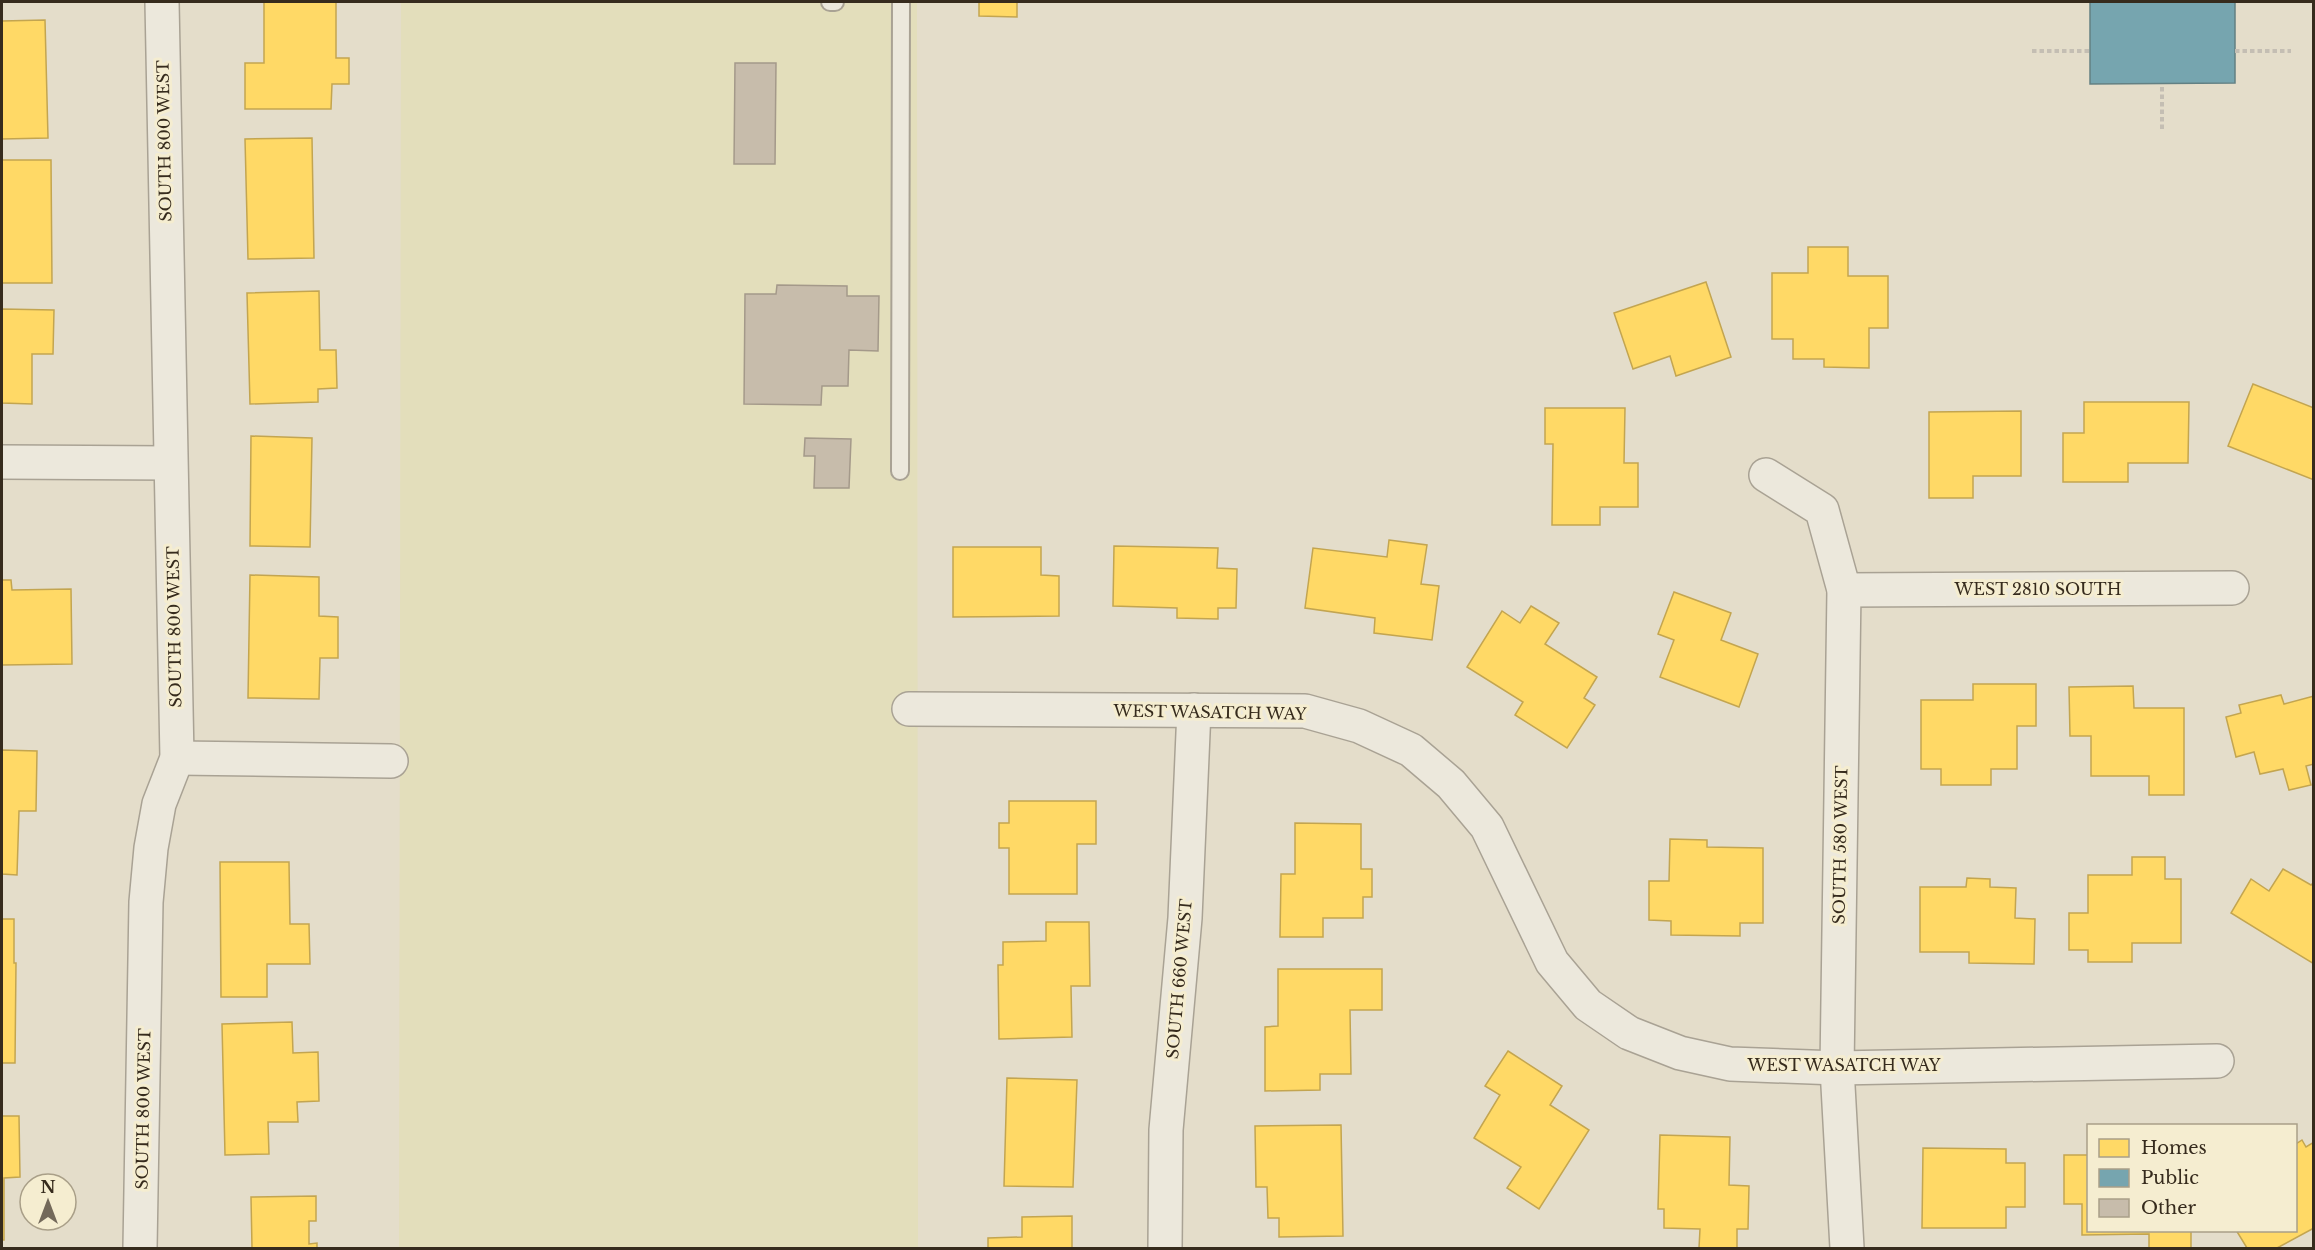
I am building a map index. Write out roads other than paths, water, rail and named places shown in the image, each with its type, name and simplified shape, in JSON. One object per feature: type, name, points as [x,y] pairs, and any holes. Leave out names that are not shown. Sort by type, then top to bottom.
[{"type":"street","name":"SOUTH 800 WEST","points":[[140,1248],[146,902],[151,848],[159,804],[177,758],[162,2]]},
{"type":"street","points":[[2,462],[170,463]]},
{"type":"street","name":"SOUTH 580 WEST","points":[[1766,475],[1822,510],[1844,590],[1837,1068],[1848,1248]]},
{"type":"street","name":"WEST 2810 SOUTH","points":[[1844,590],[2232,588]]},
{"type":"street","name":"WEST WASATCH WAY","points":[[909,709],[1305,711],[1359,726],[1411,750],[1451,784],[1487,827],[1552,962],[1588,1005],[1629,1033],[1680,1053],[1730,1064],[1837,1068],[2217,1061]]},
{"type":"street","name":"SOUTH 660 WEST","points":[[1165,1248],[1166,1130],[1185,918],[1194,710]]},
{"type":"street","points":[[177,758],[391,761]]},
{"type":"lane","points":[[830,2],[835,2]]},
{"type":"lane","points":[[900,471],[901,2]]}]
